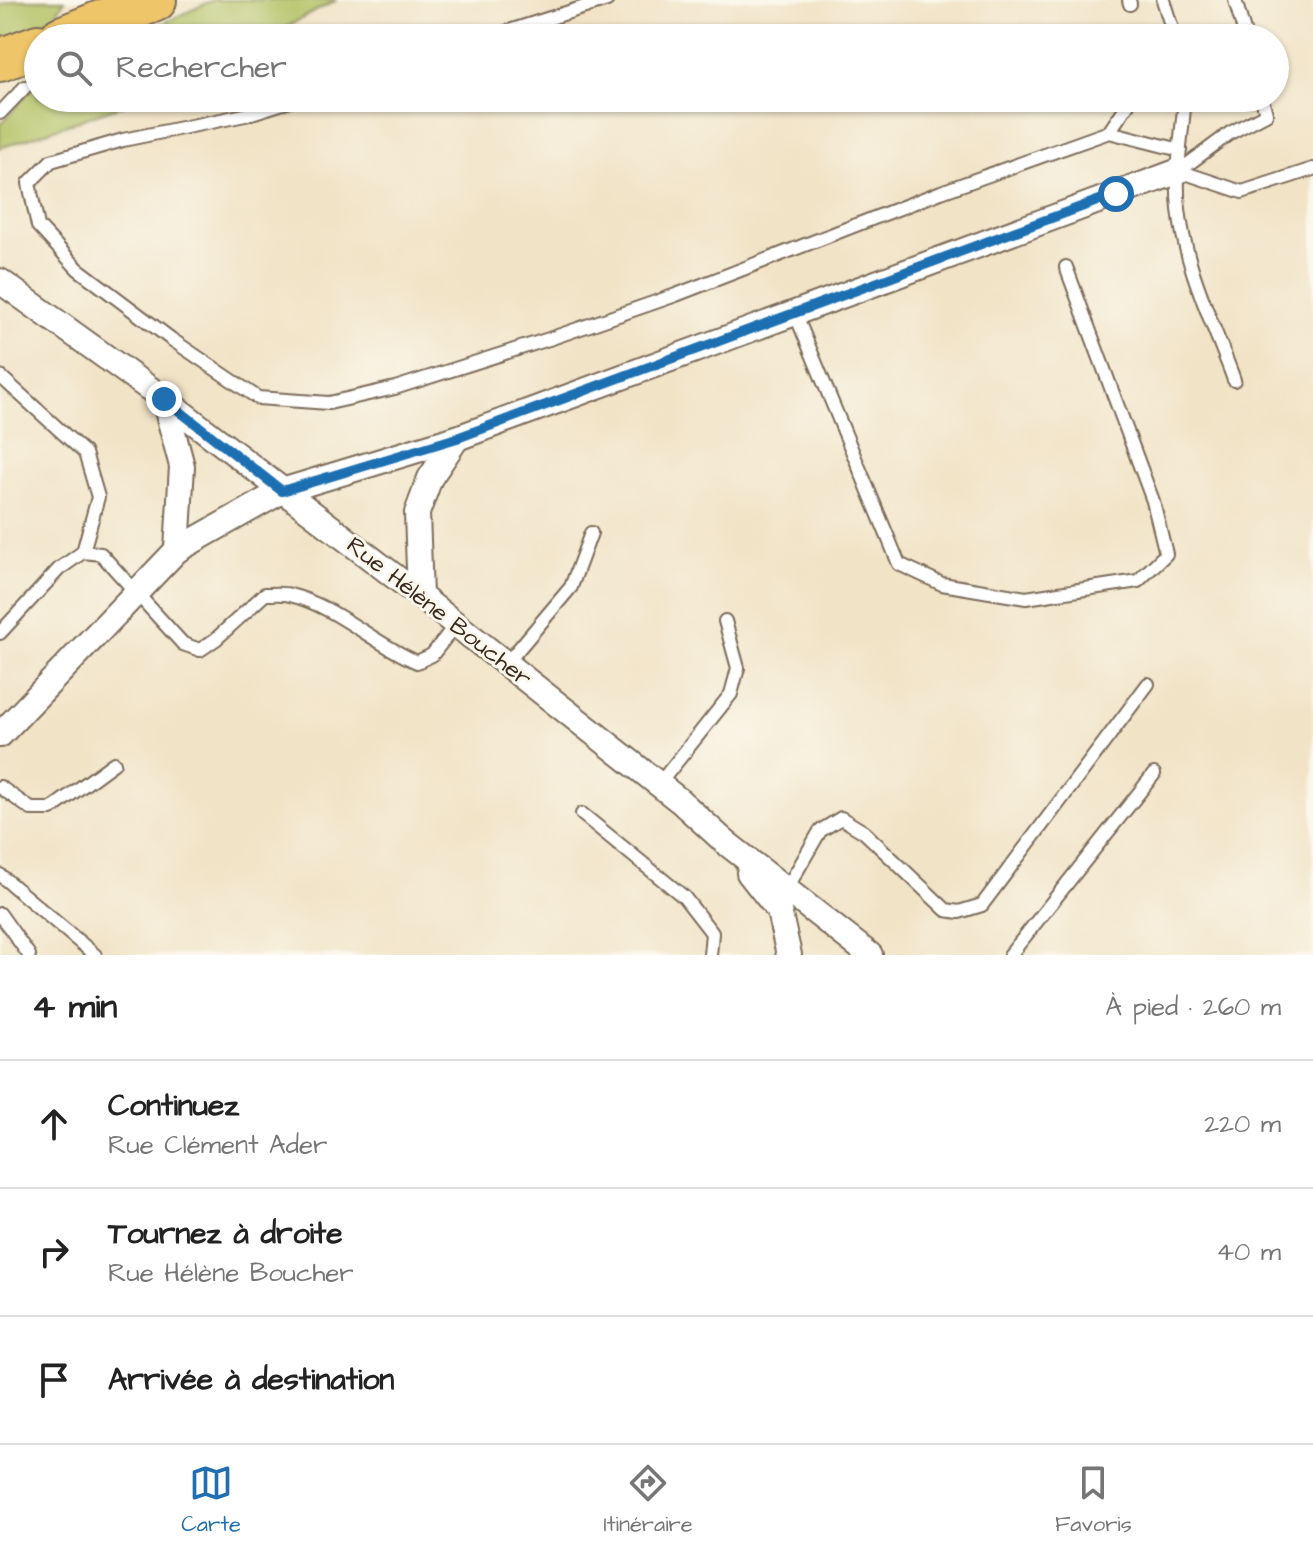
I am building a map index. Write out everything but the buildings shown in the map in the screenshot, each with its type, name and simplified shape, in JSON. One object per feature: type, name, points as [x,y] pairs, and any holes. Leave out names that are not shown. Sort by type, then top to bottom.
[{"type":"highway","points":[[96,24],[155,0]]},
{"type":"street","points":[[0,735],[177,550],[282,491],[457,438],[795,313],[1180,160]]},
{"type":"street","name":"Rue Hélène Boucher","points":[[0,281],[164,399],[420,596],[870,955]]},
{"type":"street","points":[[164,399],[182,466],[177,550]]},
{"type":"street","points":[[420,596],[417,513],[430,478],[457,438]]},
{"type":"street","points":[[725,842],[779,911],[789,955]]},
{"type":"lane","points":[[531,24],[607,0]]},
{"type":"lane","points":[[1163,0],[1171,24]]},
{"type":"lane","points":[[1235,0],[1242,24]]},
{"type":"lane","points":[[0,113],[12,74]]},
{"type":"lane","points":[[255,112],[123,140],[51,161],[29,183],[38,226],[78,269],[171,339],[258,398],[329,403],[395,388],[676,295],[941,192],[1109,132],[1123,112]]},
{"type":"lane","points":[[1184,112],[1178,208],[1186,251],[1234,380]]},
{"type":"lane","points":[[1180,160],[1266,112]]},
{"type":"lane","points":[[1109,132],[1180,160],[1242,192],[1313,169]]},
{"type":"lane","points":[[795,313],[899,564],[942,584],[1026,598],[1138,581],[1166,554],[1153,501],[1066,267]]},
{"type":"lane","points":[[0,376],[85,453],[98,497],[83,552],[59,569],[0,633]]},
{"type":"lane","points":[[506,664],[571,587],[591,533]]},
{"type":"lane","points":[[83,552],[101,554],[183,644],[200,650],[265,594],[289,594],[327,611],[397,654],[417,662],[432,655],[456,624]]},
{"type":"lane","points":[[659,784],[731,694],[738,668],[725,621]]},
{"type":"lane","points":[[786,890],[820,831],[841,818],[864,832],[946,910],[959,912],[982,905],[1148,684]]},
{"type":"lane","points":[[0,787],[31,809],[51,809],[114,763]]},
{"type":"lane","points":[[1010,955],[1154,774]]},
{"type":"lane","points":[[582,814],[684,897],[712,933],[710,955]]},
{"type":"lane","points":[[0,875],[95,955]]},
{"type":"lane","points":[[0,914],[29,955]]},
{"type":"green space","points":[[15,0],[65,0],[50,22],[24,24],[24,31],[0,40],[0,5]]},
{"type":"green space","points":[[213,0],[337,0],[292,24],[162,24]]},
{"type":"green space","points":[[24,98],[24,112],[103,112],[0,148],[0,125]]},
{"type":"route","points":[[164,399],[282,491],[457,438],[1116,194]]}]
